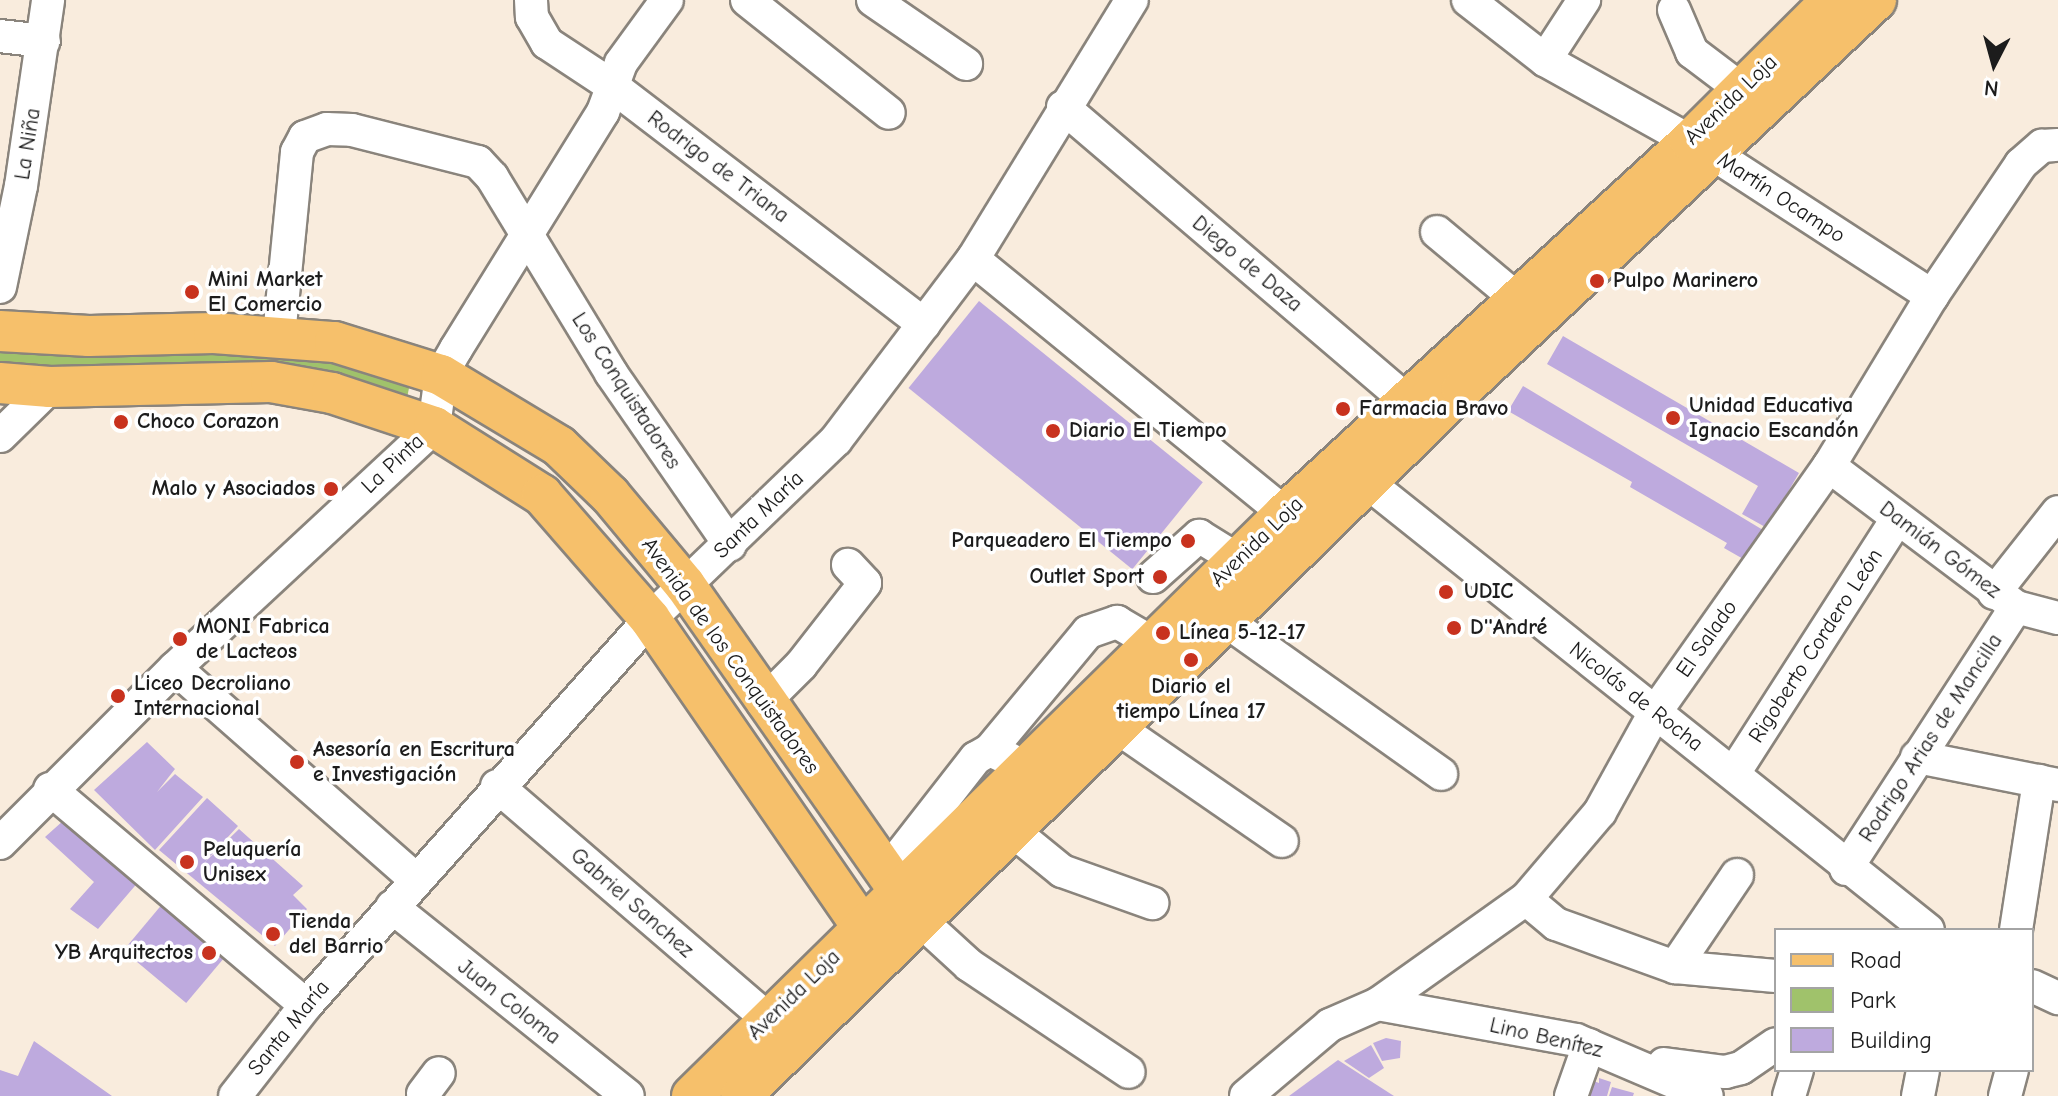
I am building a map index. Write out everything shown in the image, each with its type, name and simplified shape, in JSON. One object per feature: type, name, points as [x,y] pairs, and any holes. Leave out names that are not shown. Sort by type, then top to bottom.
[{"type":"main road","name":"Avenida Loja","points":[[1420,411],[1516,298],[1703,148],[1876,0]]},
{"type":"main road","name":"Avenida Loja","points":[[903,896],[1014,832],[1226,621],[1299,525],[1703,148],[1742,90],[1818,5]]},
{"type":"main road","name":"Avenida de los Conquistadores","points":[[0,331],[89,336],[279,336],[335,342],[441,375],[559,446],[610,495],[685,585],[763,703],[903,896]]},
{"type":"main road","name":"Avenida de los Conquistadores","points":[[0,383],[50,387],[271,382],[379,405],[434,427],[542,495],[650,619],[874,943]]},
{"type":"main road","name":"Avenida Loja","points":[[741,1096],[874,943],[903,896],[1024,771],[1238,560],[1299,525]]},
{"type":"main road","name":"Avenida Loja","points":[[692,1096],[768,1019],[874,943]]},
{"type":"street","name":"La Niña","points":[[0,287],[11,184],[44,41],[48,0]]},
{"type":"street","name":"Rodrigo de Triana","points":[[531,0],[532,17],[547,43],[611,85],[924,324]]},
{"type":"street","name":"La Pinta","points":[[0,843],[50,789],[175,668],[434,427],[441,375],[603,112],[611,85],[667,0]]},
{"type":"street","points":[[747,0],[889,113]]},
{"type":"street","points":[[873,0],[966,64]]},
{"type":"street","name":"Santa María","points":[[235,1096],[306,1005],[497,786],[650,619],[836,440],[973,259],[1063,107],[1132,0]]},
{"type":"street","name":"Martín Ocampo","points":[[1468,0],[1545,60],[1703,148],[1932,296]]},
{"type":"street","points":[[1545,60],[1584,0]]},
{"type":"street","points":[[1674,10],[1692,52],[1742,90]]},
{"type":"street","points":[[0,36],[44,41]]},
{"type":"street","name":"Diego de Daza","points":[[1063,107],[1420,411]]},
{"type":"street","name":"Los Conquistadores","points":[[279,336],[297,152],[305,137],[327,129],[352,130],[478,162],[526,233],[611,373],[730,545]]},
{"type":"street","name":"El Salado","points":[[1246,1096],[1330,1025],[1378,1004],[1526,899],[1600,812],[1654,714],[1829,466],[1932,296],[2021,164],[2042,146],[2058,145]]},
{"type":"street","points":[[1437,232],[1516,298]]},
{"type":"street","points":[[973,259],[1299,525]]},
{"type":"street","points":[[0,436],[50,387]]},
{"type":"street","name":"Damián Gómez","points":[[1829,466],[2005,600],[2058,618]]},
{"type":"street","name":"Nicolás de Rocha","points":[[1356,473],[1654,714],[1734,773],[1918,928]]},
{"type":"street","name":"Rodrigo Arias de Mancilla","points":[[1846,869],[1917,757],[2058,512]]},
{"type":"street","name":"Rigoberto Cordero León","points":[[1734,773],[1897,519]]},
{"type":"street","points":[[1153,577],[1199,536],[1207,537],[1238,560]]},
{"type":"street","points":[[763,703],[801,665],[865,583],[848,565]]},
{"type":"street","points":[[1226,621],[1441,774]]},
{"type":"street","points":[[1129,1072],[969,965],[903,896],[976,758],[990,750],[1088,632],[1117,622],[1153,643]]},
{"type":"street","points":[[175,668],[416,880]]},
{"type":"street","points":[[1118,728],[1282,841]]},
{"type":"street","points":[[990,750],[1024,771]]},
{"type":"street","points":[[1917,757],[2048,783],[2016,928]]},
{"type":"street","name":"Gabriel Sanchez","points":[[497,786],[768,1019]]},
{"type":"street","points":[[50,789],[306,1005]]},
{"type":"street","points":[[1014,832],[1062,871],[1152,903]]},
{"type":"street","points":[[1675,967],[1737,875]]},
{"type":"street","points":[[1526,899],[1556,924],[1675,967],[1774,976]]},
{"type":"street","name":"Juan Coloma","points":[[392,907],[628,1096]]},
{"type":"street","name":"Lino Benítez","points":[[1378,1004],[1589,1045],[1707,1096]]},
{"type":"street","points":[[1571,1096],[1589,1045]]},
{"type":"street","points":[[1631,1061],[1725,1072],[1741,1068],[1774,1045]]},
{"type":"street","points":[[1789,1096],[1796,1072]]},
{"type":"street","points":[[1918,1096],[1923,1072]]},
{"type":"street","points":[[2005,1096],[2011,1072]]},
{"type":"green space","points":[[0,348],[315,357],[400,379],[409,388],[407,398],[0,367]]},
{"type":"building","name":"Diario El Tiempo","points":[[979,301],[1203,482],[1132,569],[909,388]]},
{"type":"building","name":"Unidad Educativa Ignacio Escandón","points":[[1563,336],[1799,473],[1767,528],[1742,514],[1758,486],[1547,364]]},
{"type":"building","name":"Unidad Educativa Ignacio Escandón","points":[[1523,386],[1763,530],[1745,560],[1724,548],[1727,543],[1630,487],[1632,482],[1508,411]]},
{"type":"building","points":[[147,742],[175,769],[157,792],[175,774],[203,797],[155,850],[94,790]]},
{"type":"building","points":[[207,798],[238,826],[204,863],[239,829],[303,886],[293,895],[307,909],[275,946],[159,850]]},
{"type":"building","points":[[73,812],[146,873],[98,929],[70,909],[94,882],[45,837]]},
{"type":"building","points":[[169,896],[232,949],[186,1003],[123,950]]},
{"type":"building","points":[[1386,1038],[1401,1041],[1400,1058],[1382,1061],[1373,1043]]},
{"type":"building","points":[[34,1041],[112,1096],[0,1096],[0,1070],[18,1076]]},
{"type":"building","points":[[1371,1045],[1384,1068],[1369,1078],[1344,1061]]},
{"type":"building","points":[[1338,1060],[1394,1096],[1289,1096]]},
{"type":"building","points":[[1599,1078],[1611,1082],[1607,1096],[1583,1096],[1588,1079],[1599,1083]]},
{"type":"building","points":[[1612,1087],[1634,1093],[1633,1096],[1609,1096]]},
{"type":"place","name":"Pulpo Marinero","points":[[1597,281]]},
{"type":"place","name":"Mini Market El Comercio","points":[[192,292]]},
{"type":"place","name":"Farmacia Bravo","points":[[1343,409]]},
{"type":"place","name":"Unidad Educativa Ignacio Escandón","points":[[1673,418]]},
{"type":"place","name":"Choco Corazon","points":[[121,422]]},
{"type":"place","name":"Diario El Tiempo","points":[[1053,431]]},
{"type":"place","name":"Malo y Asociados","points":[[331,489]]},
{"type":"place","name":"Parqueadero El Tiempo","points":[[1188,541]]},
{"type":"place","name":"Outlet Sport","points":[[1160,577]]},
{"type":"place","name":"UDIC","points":[[1446,592]]},
{"type":"place","name":"D''André","points":[[1454,628]]},
{"type":"place","name":"Línea 5-12-17","points":[[1163,633]]},
{"type":"place","name":"MONI Fabrica de Lacteos","points":[[180,639]]},
{"type":"place","name":"Diario el tiempo Línea 17","points":[[1191,660]]},
{"type":"place","name":"Liceo Decroliano Internacional","points":[[118,696]]},
{"type":"place","name":"Asesoría en Escritura e Investigación","points":[[297,762]]},
{"type":"place","name":"Peluquería Unisex","points":[[187,862]]},
{"type":"place","name":"Tienda del Barrio","points":[[273,934]]},
{"type":"place","name":"YB Arquitectos","points":[[209,953]]}]
